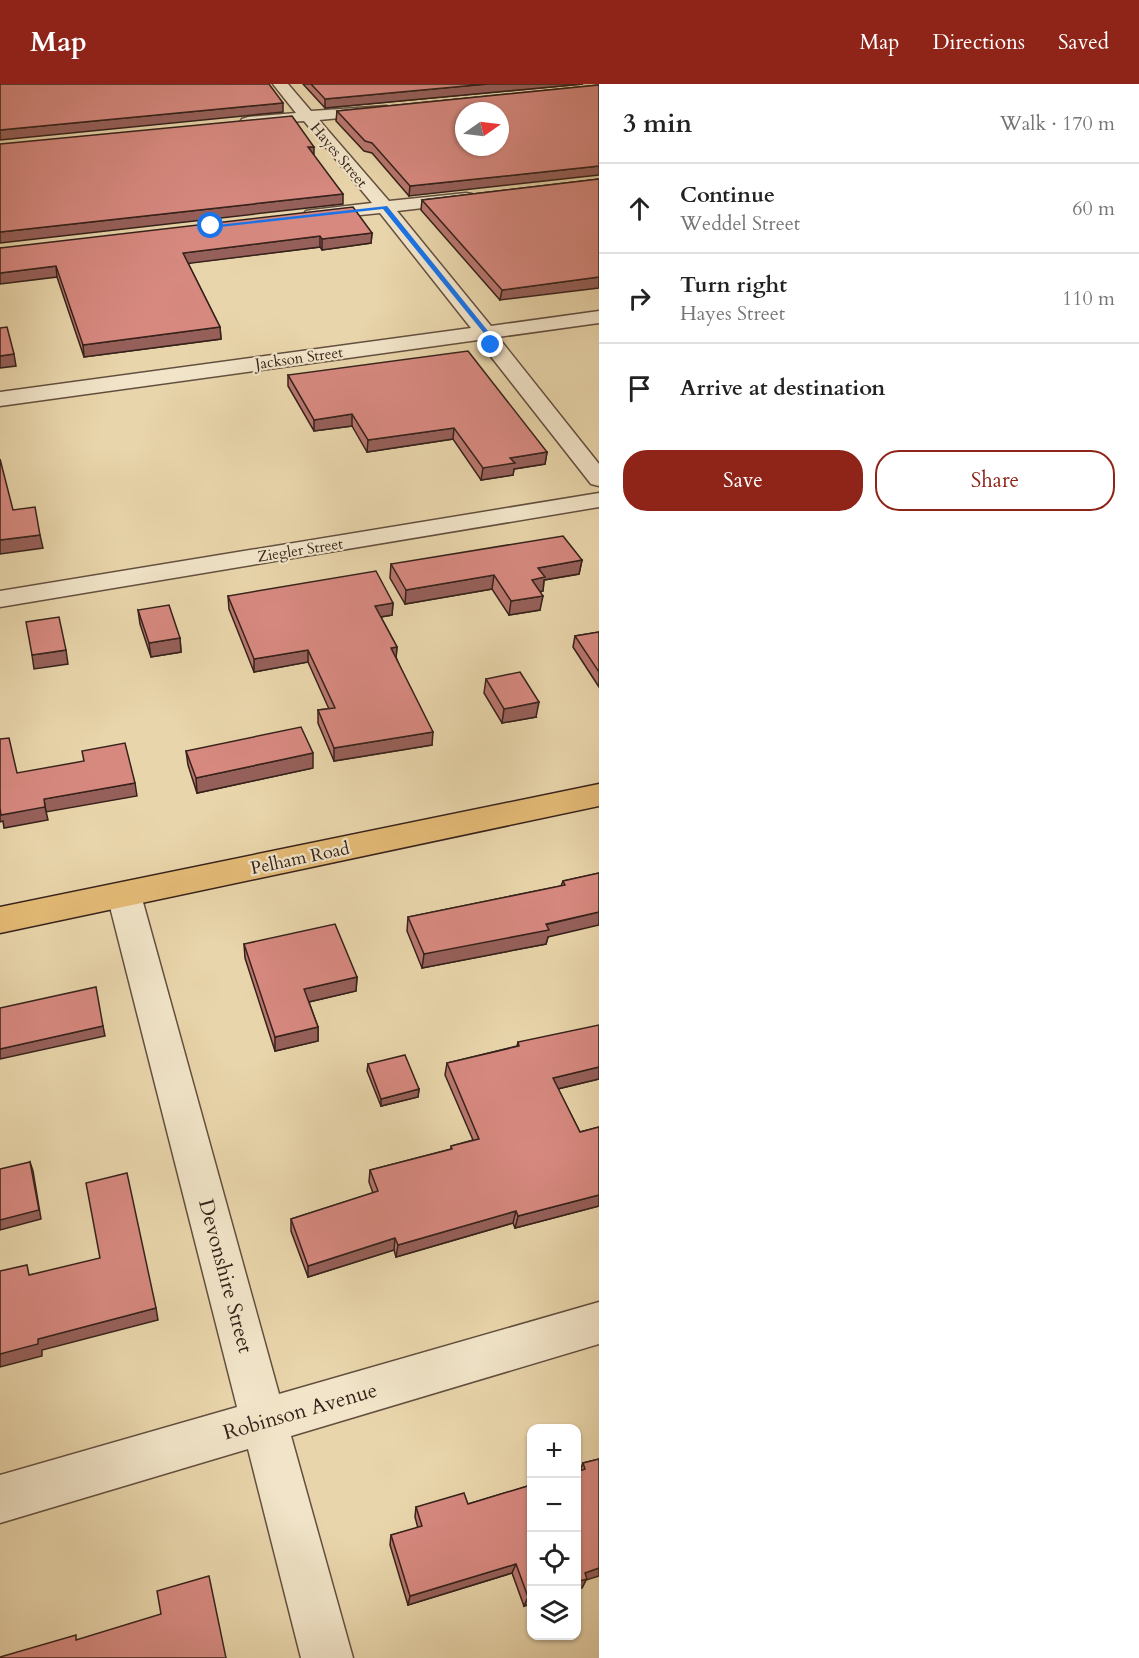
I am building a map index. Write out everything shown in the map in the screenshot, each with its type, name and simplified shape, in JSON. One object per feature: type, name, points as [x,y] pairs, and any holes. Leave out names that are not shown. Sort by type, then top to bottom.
[{"type":"main road","name":"Pelham Road","points":[[0,920],[599,795]]},
{"type":"street","name":"Hayes Street","points":[[280,84],[385,207],[485,332],[491,345],[599,479]]},
{"type":"street","points":[[232,124],[397,108]]},
{"type":"street","points":[[291,218],[483,196]]},
{"type":"street","name":"Jackson Street","points":[[0,399],[599,316]]},
{"type":"street","name":"Ziegler Street","points":[[0,599],[599,500]]},
{"type":"street","name":"Devonshire Street","points":[[124,895],[327,1658]]},
{"type":"street","name":"Robinson Avenue","points":[[0,1499],[599,1323]]},
{"type":"building","points":[[0,84],[269,84],[283,103],[0,130]]},
{"type":"building","points":[[311,84],[487,84],[325,99]]},
{"type":"building","points":[[599,85],[599,166],[410,186],[372,143],[365,141],[337,111]]},
{"type":"building","points":[[292,116],[314,147],[308,147],[343,194],[0,232],[0,144]]},
{"type":"building","points":[[599,179],[599,277],[502,290],[422,200]]},
{"type":"building","points":[[353,207],[372,233],[322,239],[320,236],[183,253],[220,327],[83,345],[56,266],[0,273],[0,248]]},
{"type":"building","points":[[7,327],[14,354],[0,356],[0,328]]},
{"type":"building","points":[[468,351],[547,452],[510,458],[515,463],[483,468],[454,428],[368,440],[352,414],[314,420],[288,375]]},
{"type":"building","points":[[0,459],[13,510],[35,507],[40,535],[0,540]]},
{"type":"building","points":[[563,536],[582,560],[538,568],[545,577],[532,580],[543,596],[511,601],[494,575],[406,590],[391,564]]},
{"type":"building","points":[[376,571],[393,603],[375,606],[397,647],[391,648],[433,732],[334,748],[318,710],[335,708],[308,650],[254,659],[228,596]]},
{"type":"building","points":[[169,605],[180,638],[149,643],[138,610]]},
{"type":"building","points":[[59,617],[66,650],[32,655],[26,622]]},
{"type":"building","points":[[599,632],[599,672],[575,636]]},
{"type":"building","points":[[520,672],[539,702],[504,709],[486,679]]},
{"type":"building","points":[[301,727],[313,753],[196,778],[186,751]]},
{"type":"building","points":[[9,738],[17,773],[84,761],[82,751],[125,743],[135,783],[44,799],[45,807],[1,815],[0,739]]},
{"type":"building","points":[[599,873],[599,912],[546,924],[549,930],[424,954],[408,917],[565,885],[563,881]]},
{"type":"building","points":[[335,924],[357,977],[304,989],[318,1027],[275,1037],[244,944]]},
{"type":"building","points":[[96,987],[103,1026],[0,1049],[0,1008]]},
{"type":"building","points":[[599,1025],[599,1067],[553,1078],[580,1132],[599,1127],[599,1195],[518,1216],[516,1211],[398,1245],[395,1238],[308,1266],[291,1219],[378,1191],[370,1170],[452,1149],[451,1146],[479,1139],[447,1063],[519,1046],[518,1042]]},
{"type":"building","points":[[405,1055],[419,1089],[381,1099],[368,1064]]},
{"type":"building","points":[[30,1162],[39,1210],[0,1220],[0,1169]]},
{"type":"building","points":[[127,1173],[156,1308],[38,1339],[38,1344],[0,1354],[0,1271],[27,1265],[29,1275],[100,1258],[86,1183]]},
{"type":"building","points":[[599,1459],[599,1568],[585,1573],[587,1579],[581,1581],[581,1470],[585,1469],[583,1463]]},
{"type":"building","points":[[527,1486],[527,1594],[516,1564],[410,1596],[391,1535],[422,1526],[416,1507],[464,1493],[468,1504]]},
{"type":"building","points":[[209,1576],[226,1658],[0,1658],[76,1635],[76,1640],[161,1614],[157,1591]]},
{"type":"route","points":[[211,226],[385,207],[485,332],[491,345]]}]
